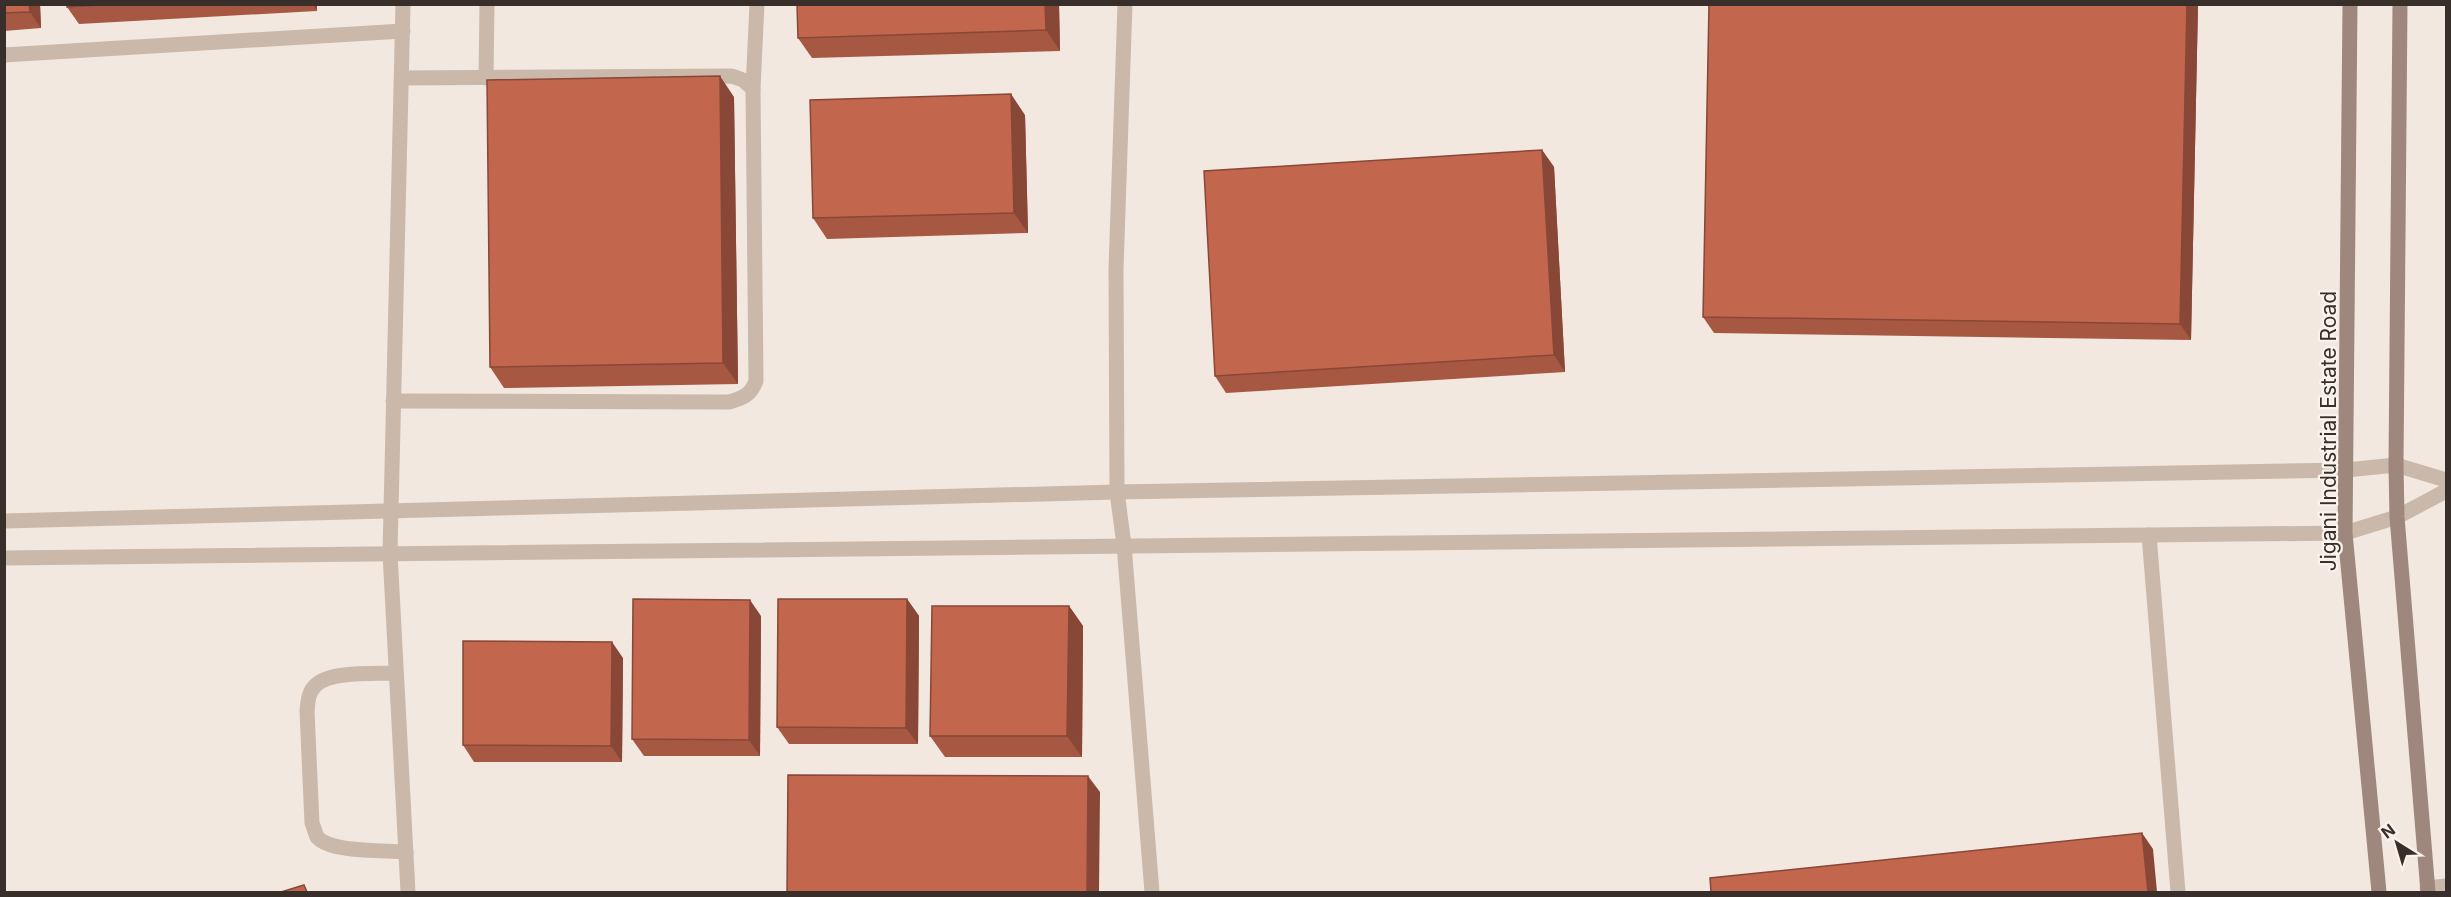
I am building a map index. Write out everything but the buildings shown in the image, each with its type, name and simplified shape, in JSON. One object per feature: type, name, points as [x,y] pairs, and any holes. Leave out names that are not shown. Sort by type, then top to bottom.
[{"type":"main road","name":"Jigani Industrial Estate Road","points":[[2350,4],[2345,533],[2379,892]]},
{"type":"main road","points":[[2400,4],[2397,517],[2428,890]]},
{"type":"street","points":[[403,4],[390,553],[408,892]]},
{"type":"street","points":[[486,78],[487,4]]},
{"type":"street","points":[[393,401],[729,402],[743,398],[753,390],[756,381],[753,90],[757,4]]},
{"type":"street","points":[[1125,4],[1116,269],[1117,492],[1124,545],[1152,892]]},
{"type":"street","points":[[4,55],[403,31]]},
{"type":"street","points":[[402,78],[732,76],[743,80],[753,90]]},
{"type":"street","points":[[4,521],[1117,492],[2346,470],[2396,465],[2446,480]]},
{"type":"street","points":[[4,558],[2345,533],[2397,517],[2446,491]]},
{"type":"street","points":[[2149,535],[2178,892]]},
{"type":"street","points":[[395,673],[332,676],[316,684],[309,694],[307,711],[312,823],[317,836],[327,844],[341,848],[406,852]]},
{"type":"street","points":[[2428,890],[2446,886]]}]
